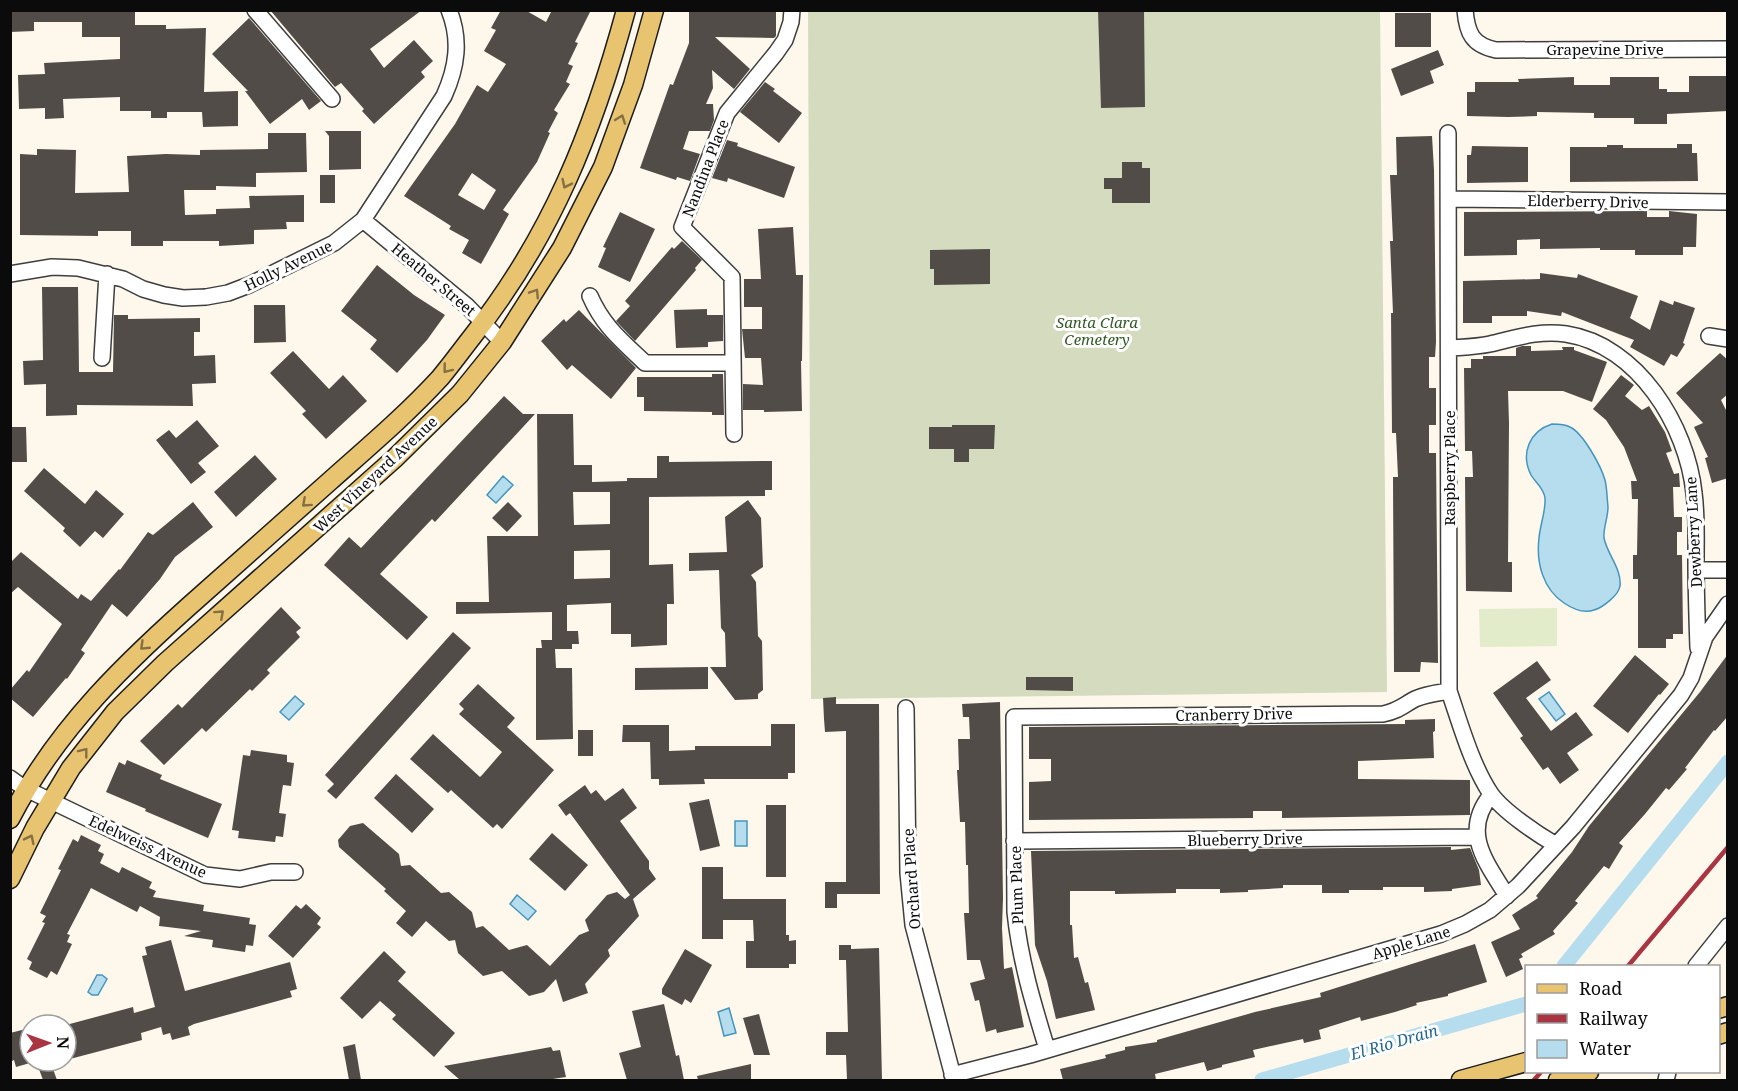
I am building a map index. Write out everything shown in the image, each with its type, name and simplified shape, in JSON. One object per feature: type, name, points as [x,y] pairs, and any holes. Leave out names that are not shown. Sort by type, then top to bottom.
[{"type":"main road","name":"West Vineyard Avenue","points":[[10,819],[50,754],[99,692],[147,643],[376,440],[441,377],[483,323],[520,270],[579,157],[608,77],[626,10]]},
{"type":"main road","name":"West Vineyard Avenue","points":[[10,879],[35,828],[71,768],[115,712],[165,663],[394,459],[460,394],[502,342],[562,248],[603,167],[633,85],[654,10]]},
{"type":"main road","points":[[1461,1080],[1525,1063]]},
{"type":"main road","points":[[1558,1080],[1582,1073]]},
{"type":"street","points":[[255,10],[332,99]]},
{"type":"street","name":"Holly Avenue","points":[[10,274],[52,267],[78,268],[107,274],[164,295],[183,298],[206,297],[228,293],[249,285],[334,243],[363,220],[444,96],[452,78],[457,44],[449,10]]},
{"type":"street","name":"Nandina Place","points":[[734,434],[732,277],[682,227],[727,113],[776,54],[791,22],[792,10]]},
{"type":"street","name":"Grapevine Drive","points":[[1466,10],[1467,27],[1472,38],[1483,47],[1496,50],[1728,49]]},
{"type":"street","name":"Raspberry Place","points":[[1448,134],[1449,691],[1474,759],[1491,795],[1534,832],[1556,844]]},
{"type":"street","name":"Elderberry Drive","points":[[1448,199],[1728,202]]},
{"type":"street","name":"Heather Street","points":[[363,220],[467,306],[502,342]]},
{"type":"street","points":[[102,358],[107,274]]},
{"type":"street","points":[[590,296],[597,313],[607,327],[645,363],[734,363]]},
{"type":"street","name":"Dewberry Lane","points":[[1449,348],[1489,344],[1538,332],[1567,334],[1595,342],[1620,356],[1639,372],[1675,428],[1688,458],[1694,493],[1698,656]]},
{"type":"street","points":[[1709,336],[1728,339]]},
{"type":"street","points":[[1696,570],[1728,570]]},
{"type":"street","name":"Apple Lane","points":[[953,1078],[1441,934],[1490,910],[1507,896],[1573,827],[1683,692],[1691,678],[1705,637],[1728,604]]},
{"type":"street","name":"Cranberry Drive","points":[[1014,717],[1383,714],[1395,712],[1413,700],[1432,693],[1449,691]]},
{"type":"street","name":"Orchard Place","points":[[906,708],[908,873],[912,925],[953,1078]]},
{"type":"street","name":"Plum Place","points":[[1014,717],[1015,912],[1026,979],[1047,1049]]},
{"type":"street","name":"Edelweiss Avenue","points":[[10,778],[52,801],[205,875],[240,879],[271,872],[295,872]]},
{"type":"street","points":[[1491,795],[1481,808],[1477,837],[1487,864],[1507,896]]},
{"type":"street","name":"Blueberry Drive","points":[[1014,841],[1477,837]]},
{"type":"street","points":[[1697,965],[1728,926]]},
{"type":"green space","name":"Santa Clara Cemetery","points":[[808,11],[1380,11],[1387,692],[811,699]]},
{"type":"green space","points":[[1557,608],[1557,646],[1480,647],[1479,609]]},
{"type":"water","points":[[1562,424],[1575,430],[1596,459],[1606,483],[1608,507],[1604,538],[1619,574],[1620,586],[1610,601],[1590,611],[1575,609],[1557,597],[1546,583],[1540,566],[1538,547],[1545,498],[1543,491],[1531,475],[1527,451],[1533,437],[1544,427]]},
{"type":"water","points":[[503,476],[513,485],[496,503],[487,495]]},
{"type":"water","points":[[1549,692],[1565,714],[1556,721],[1539,699]]},
{"type":"water","points":[[295,696],[304,704],[289,720],[280,712]]},
{"type":"water","points":[[735,821],[747,821],[747,846],[735,846]]},
{"type":"water","points":[[517,895],[536,911],[528,920],[510,904]]},
{"type":"water","points":[[97,975],[102,975],[107,979],[98,995],[92,995],[88,992]]},
{"type":"water","points":[[729,1008],[736,1033],[724,1036],[718,1012]]},
{"type":"building","points":[[10,10],[135,10],[135,25],[166,25],[166,29],[206,28],[204,92],[238,91],[238,126],[203,127],[202,112],[167,112],[167,118],[151,118],[151,111],[120,111],[120,97],[63,99],[64,118],[45,119],[45,108],[19,109],[18,75],[45,74],[44,63],[120,59],[120,37],[82,37],[82,22],[34,22],[34,31],[10,32]]},
{"type":"building","points":[[270,10],[422,10],[370,49],[384,68],[414,40],[433,61],[421,72],[425,77],[374,124],[341,83],[335,87]]},
{"type":"building","points":[[501,10],[525,10],[546,22],[552,10],[591,10],[575,42],[578,43],[568,64],[573,66],[566,82],[570,84],[554,110],[558,113],[548,132],[550,133],[537,162],[503,210],[509,214],[481,264],[462,253],[469,240],[449,229],[451,226],[404,196],[455,124],[477,85],[488,92],[506,64],[484,51],[496,30],[491,28]],"holes":[[[472,173],[496,190],[484,210],[458,195]]]},
{"type":"building","points":[[689,10],[776,10],[776,36],[774,38],[715,37],[750,69],[734,89],[712,70],[713,88],[706,104],[713,104],[714,120],[710,131],[689,131],[683,149],[700,154],[690,181],[677,177],[676,180],[640,168],[670,84],[673,85],[689,43]]},
{"type":"building","points":[[1098,10],[1144,10],[1145,107],[1101,108]]},
{"type":"building","points":[[1395,13],[1431,13],[1431,47],[1395,47]]},
{"type":"building","points":[[249,18],[321,101],[309,110],[302,99],[270,124],[245,91],[248,91],[212,54]]},
{"type":"building","points":[[1438,50],[1444,65],[1430,71],[1434,83],[1401,96],[1391,69]]},
{"type":"building","points":[[1689,76],[1728,76],[1728,111],[1667,114],[1667,124],[1634,124],[1634,118],[1594,118],[1594,113],[1537,112],[1537,116],[1467,116],[1467,92],[1475,92],[1475,82],[1519,82],[1518,79],[1574,77],[1574,85],[1610,85],[1610,77],[1659,77],[1659,89],[1667,89],[1667,92],[1689,92]]},
{"type":"building","points":[[765,82],[802,113],[779,143],[740,112]]},
{"type":"building","points":[[325,131],[361,131],[361,169],[329,170],[329,136]]},
{"type":"building","points":[[268,133],[306,133],[307,172],[256,173],[256,187],[216,186],[216,190],[184,190],[185,215],[216,214],[216,209],[250,208],[249,196],[304,195],[304,222],[286,222],[287,229],[254,230],[254,244],[219,246],[219,241],[163,241],[163,246],[131,246],[131,231],[98,231],[98,236],[20,235],[20,154],[37,155],[37,149],[76,150],[75,193],[129,192],[127,156],[200,155],[200,150],[268,149]]},
{"type":"building","points":[[1432,136],[1436,342],[1435,357],[1429,357],[1429,388],[1436,388],[1436,425],[1429,425],[1429,453],[1436,453],[1438,663],[1421,662],[1420,672],[1394,672],[1393,477],[1398,477],[1396,433],[1392,433],[1391,313],[1393,313],[1390,241],[1393,241],[1390,175],[1397,175],[1396,137]]},
{"type":"building","points":[[727,140],[738,143],[737,146],[795,167],[784,198],[728,178],[727,182],[712,178]]},
{"type":"building","points":[[1677,144],[1692,144],[1692,153],[1697,153],[1698,181],[1570,182],[1570,147],[1623,145],[1623,148],[1677,148]]},
{"type":"building","points":[[1472,146],[1528,147],[1528,182],[1467,183],[1467,155],[1471,155]]},
{"type":"building","points":[[1122,162],[1142,162],[1142,168],[1150,168],[1150,203],[1112,203],[1112,189],[1104,189],[1104,178],[1122,178]]},
{"type":"building","points":[[320,175],[335,175],[335,203],[320,203]]},
{"type":"building","points":[[1647,211],[1647,217],[1669,217],[1669,211],[1697,214],[1696,247],[1683,247],[1683,255],[1635,255],[1635,250],[1540,249],[1540,239],[1517,240],[1517,255],[1464,256],[1464,212]]},
{"type":"building","points":[[620,212],[655,229],[630,282],[598,267],[606,248],[603,247]]},
{"type":"building","points":[[793,227],[796,275],[803,275],[802,411],[743,410],[743,384],[763,385],[761,358],[745,358],[742,329],[762,329],[762,307],[744,307],[744,279],[761,279],[758,229]]},
{"type":"building","points":[[682,241],[702,260],[635,341],[616,321],[630,306],[625,301],[672,247],[674,249]]},
{"type":"building","points":[[990,249],[990,284],[934,285],[934,269],[930,269],[930,250]]},
{"type":"building","points":[[377,265],[414,295],[445,315],[427,340],[397,373],[370,349],[377,340],[341,311]]},
{"type":"building","points":[[1540,273],[1577,278],[1578,274],[1638,296],[1630,318],[1650,330],[1660,300],[1673,305],[1674,301],[1695,308],[1683,343],[1685,344],[1677,357],[1671,354],[1664,366],[1630,347],[1634,340],[1562,312],[1561,316],[1527,311],[1527,316],[1492,316],[1492,323],[1463,323],[1463,281],[1540,279]]},
{"type":"building","points":[[42,287],[78,287],[79,372],[113,372],[114,315],[128,315],[128,319],[200,318],[200,332],[194,332],[194,356],[215,355],[216,383],[192,384],[193,406],[77,405],[77,415],[46,416],[46,384],[24,385],[23,361],[43,360]]},
{"type":"building","points":[[254,305],[285,305],[286,342],[254,343]]},
{"type":"building","points":[[707,309],[707,315],[723,315],[723,341],[708,342],[708,347],[676,348],[674,310]]},
{"type":"building","points":[[579,310],[636,368],[611,399],[572,365],[567,370],[541,341],[564,319],[566,322]]},
{"type":"building","points":[[1531,346],[1531,351],[1563,350],[1562,347],[1574,347],[1574,350],[1607,362],[1592,402],[1563,391],[1508,391],[1508,562],[1512,562],[1512,592],[1466,591],[1465,477],[1473,477],[1472,451],[1465,451],[1464,368],[1471,368],[1471,359],[1483,359],[1483,356],[1516,356],[1516,348]]},
{"type":"building","points":[[293,351],[329,389],[343,375],[367,401],[326,439],[302,414],[306,411],[270,373]]},
{"type":"building","points":[[1720,353],[1728,360],[1728,394],[1721,400],[1728,414],[1728,478],[1712,483],[1705,458],[1708,457],[1694,427],[1703,423],[1676,393]]},
{"type":"building","points":[[712,374],[723,374],[724,415],[712,415],[712,412],[644,411],[644,397],[637,397],[637,377],[712,377]]},
{"type":"building","points":[[1621,375],[1634,385],[1625,396],[1642,410],[1649,406],[1665,432],[1672,451],[1666,453],[1674,474],[1679,473],[1680,487],[1673,487],[1674,517],[1682,517],[1682,532],[1677,532],[1677,555],[1682,555],[1683,634],[1673,634],[1673,639],[1666,639],[1666,648],[1638,648],[1638,579],[1633,579],[1633,555],[1637,555],[1638,499],[1632,499],[1631,481],[1637,481],[1624,447],[1606,420],[1593,409]]},
{"type":"building","points":[[504,396],[523,414],[535,414],[435,522],[432,519],[380,574],[428,617],[407,640],[324,565],[349,537],[361,548]]},
{"type":"building","points":[[537,414],[573,414],[574,465],[592,465],[592,482],[627,481],[627,478],[657,478],[657,456],[669,456],[669,462],[772,461],[772,490],[765,490],[765,496],[649,497],[649,565],[673,564],[674,604],[667,604],[667,645],[631,647],[631,634],[611,634],[611,603],[567,605],[567,631],[578,631],[579,644],[572,644],[572,649],[555,649],[556,668],[572,668],[573,739],[536,740],[536,648],[542,648],[541,640],[552,640],[552,612],[456,614],[456,602],[489,602],[487,536],[538,536]],"holes":[[[573,492],[610,492],[610,524],[574,525]],[[610,550],[610,578],[574,579],[574,551]]]},
{"type":"building","points":[[197,420],[219,446],[198,463],[206,472],[191,484],[156,440],[169,430],[176,438]]},
{"type":"building","points":[[952,425],[995,425],[994,449],[969,449],[969,462],[954,462],[954,449],[929,449],[929,427],[952,427]]},
{"type":"building","points":[[10,427],[26,427],[27,462],[10,462]]},
{"type":"building","points":[[255,455],[277,479],[236,517],[214,492]]},
{"type":"building","points":[[44,468],[85,504],[96,490],[124,514],[103,538],[95,531],[80,547],[63,531],[65,528],[24,491]]},
{"type":"building","points":[[748,500],[761,518],[763,567],[751,575],[756,582],[758,636],[762,641],[763,690],[758,694],[758,699],[735,700],[710,667],[726,667],[725,633],[721,628],[719,570],[689,571],[689,553],[727,552],[725,517]]},
{"type":"building","points":[[193,502],[213,527],[175,557],[160,579],[127,617],[112,604],[81,650],[85,653],[67,679],[33,717],[10,698],[10,690],[27,670],[29,672],[62,624],[18,587],[10,594],[10,563],[21,552],[78,599],[81,594],[91,601],[120,570],[148,532],[153,535]]},
{"type":"building","points":[[508,502],[522,516],[507,532],[492,518]]},
{"type":"building","points":[[281,607],[301,628],[296,632],[300,637],[267,670],[270,673],[252,691],[250,689],[206,732],[202,728],[164,765],[140,741],[178,704],[182,708]]},
{"type":"building","points":[[453,632],[471,648],[336,799],[327,791],[334,784],[325,775]]},
{"type":"building","points":[[1728,654],[1728,716],[1714,730],[1685,768],[1687,769],[1669,790],[1666,788],[1619,843],[1623,846],[1609,869],[1604,866],[1575,901],[1578,903],[1553,931],[1555,934],[1521,954],[1523,957],[1519,959],[1523,969],[1506,977],[1491,942],[1520,929],[1512,915],[1538,898],[1536,896],[1572,852],[1589,826],[1700,692]]},
{"type":"building","points":[[1635,655],[1669,684],[1628,733],[1593,706]]},
{"type":"building","points":[[1537,661],[1551,680],[1526,698],[1551,731],[1576,712],[1593,735],[1567,753],[1579,770],[1560,784],[1548,767],[1543,770],[1520,738],[1523,736],[1493,693]]},
{"type":"building","points":[[708,667],[708,689],[635,690],[635,668]]},
{"type":"building","points":[[1026,677],[1073,677],[1073,691],[1026,690]]},
{"type":"building","points":[[478,684],[515,718],[507,727],[554,770],[502,829],[497,824],[493,828],[451,790],[448,793],[410,759],[433,734],[480,777],[483,774],[502,752],[459,714],[464,709],[459,704]]},
{"type":"building","points":[[836,697],[836,704],[879,704],[880,894],[837,894],[837,908],[825,908],[825,882],[846,882],[846,731],[825,732],[824,719],[823,698]]},
{"type":"building","points":[[1000,702],[1004,969],[1012,967],[1024,1027],[997,1033],[996,1029],[986,1032],[979,1000],[975,1001],[970,983],[985,979],[980,960],[967,960],[964,913],[969,913],[968,865],[966,865],[965,822],[960,822],[957,770],[959,770],[958,739],[970,739],[969,717],[963,717],[962,704]]},
{"type":"building","points":[[1435,719],[1434,758],[1358,761],[1358,779],[1470,780],[1470,815],[1282,818],[1282,811],[1253,811],[1253,818],[1029,820],[1029,782],[1051,781],[1051,759],[1029,759],[1029,727],[1405,724],[1405,720]]},
{"type":"building","points":[[771,724],[795,724],[795,773],[788,773],[788,779],[704,779],[705,784],[659,785],[659,779],[651,779],[650,742],[622,742],[623,725],[669,725],[669,751],[695,750],[695,746],[771,746]]},
{"type":"building","points":[[578,730],[593,730],[593,756],[578,756]]},
{"type":"building","points":[[251,750],[287,755],[287,762],[294,763],[291,786],[283,785],[282,791],[279,813],[286,814],[283,837],[276,836],[275,842],[238,838],[239,831],[232,830],[243,755],[250,756]]},
{"type":"building","points":[[127,760],[162,775],[160,779],[222,804],[208,838],[106,792],[119,762],[125,765]]},
{"type":"building","points":[[396,774],[434,809],[412,833],[374,798]]},
{"type":"building","points":[[585,785],[591,794],[596,790],[605,801],[623,788],[637,808],[620,821],[649,861],[649,869],[656,879],[633,899],[639,916],[608,950],[610,956],[585,984],[588,993],[563,1002],[556,979],[544,992],[529,996],[502,971],[483,976],[458,953],[455,940],[449,941],[426,921],[412,937],[396,923],[406,911],[384,891],[386,889],[339,847],[338,840],[350,826],[363,823],[399,854],[401,866],[410,865],[441,893],[449,892],[472,912],[476,928],[483,926],[509,950],[527,945],[550,966],[579,935],[589,931],[585,920],[607,895],[617,892],[625,899],[630,895],[570,813],[566,816],[558,805]]},
{"type":"building","points":[[709,799],[720,846],[700,851],[689,803]]},
{"type":"building","points":[[766,805],[786,805],[786,877],[766,877]]},
{"type":"building","points":[[552,833],[588,865],[565,891],[529,859]]},
{"type":"building","points":[[81,835],[101,845],[98,851],[104,854],[100,863],[119,873],[122,867],[152,882],[149,888],[156,891],[153,897],[204,905],[203,911],[250,918],[249,924],[256,925],[253,946],[246,945],[245,952],[212,947],[213,940],[184,936],[201,931],[159,926],[160,917],[140,906],[137,912],[91,888],[67,934],[70,935],[67,942],[72,944],[57,975],[51,971],[47,978],[29,969],[32,962],[27,959],[45,923],[42,922],[46,916],[40,913],[73,839],[78,842]]},
{"type":"building","points":[[1451,847],[1451,850],[1470,848],[1479,870],[1481,885],[1452,889],[1452,891],[1424,892],[1424,887],[1383,887],[1383,890],[1322,893],[1322,885],[1283,885],[1283,888],[1220,893],[1220,889],[1176,889],[1176,893],[1115,894],[1115,891],[1070,891],[1070,925],[1072,925],[1074,958],[1078,957],[1085,983],[1088,982],[1095,1010],[1056,1019],[1035,945],[1031,851]]},
{"type":"building","points":[[702,867],[723,867],[723,899],[786,899],[786,935],[789,935],[789,941],[796,940],[796,964],[789,964],[789,968],[746,968],[746,941],[754,941],[753,920],[723,920],[723,939],[702,939]]},
{"type":"building","points":[[306,904],[321,918],[317,924],[321,927],[293,958],[268,936],[296,905],[301,909]]},
{"type":"building","points":[[171,940],[185,991],[290,962],[297,989],[290,991],[292,997],[194,1024],[188,1027],[190,1035],[172,1040],[170,1033],[163,1035],[161,1027],[141,1033],[142,1040],[78,1057],[78,1022],[133,1007],[134,1013],[155,1007],[142,956],[147,955],[145,947]]},
{"type":"building","points":[[1475,944],[1487,982],[1448,994],[1448,996],[1416,1003],[1417,1005],[1395,1012],[1361,1021],[1360,1017],[1319,1030],[1321,1039],[1304,1043],[1303,1039],[1253,1050],[1255,1057],[1207,1071],[1204,1062],[1155,1074],[1156,1080],[1063,1080],[1060,1069],[1106,1058],[1105,1055],[1125,1050],[1125,1047],[1157,1042],[1157,1040],[1255,1012],[1321,997],[1320,993]]},
{"type":"building","points":[[839,945],[851,945],[851,949],[879,948],[882,1080],[847,1080],[846,1055],[826,1055],[826,1032],[848,1032],[846,960],[839,960]]},
{"type":"building","points":[[685,949],[712,965],[691,1003],[685,999],[682,1005],[662,994],[662,989]]},
{"type":"building","points":[[384,951],[406,972],[398,981],[455,1033],[434,1057],[392,1019],[396,1015],[380,1001],[362,1019],[340,998]]},
{"type":"building","points":[[664,1004],[684,1080],[627,1080],[619,1053],[641,1047],[632,1011]]},
{"type":"building","points":[[759,1014],[770,1055],[754,1055],[743,1018]]},
{"type":"building","points":[[18,1031],[18,1066],[16,1067],[14,1060],[10,1062],[10,1033]]},
{"type":"building","points":[[355,1044],[361,1080],[349,1080],[343,1047]]},
{"type":"building","points":[[551,1047],[553,1051],[560,1050],[566,1077],[546,1080],[460,1080],[444,1066]]},
{"type":"building","points":[[751,1064],[751,1080],[698,1080],[697,1076]]},
{"type":"building","points":[[40,1073],[54,1073],[57,1080],[43,1080]]},
{"type":"waterway","name":"El Rio Drain","points":[[1565,965],[1728,762]]},
{"type":"waterway","name":"El Rio Drain","points":[[1262,1080],[1525,1004]]},
{"type":"railway","points":[[1629,965],[1728,847]]},
{"type":"railway","points":[[1534,1080],[1540,1073]]}]
